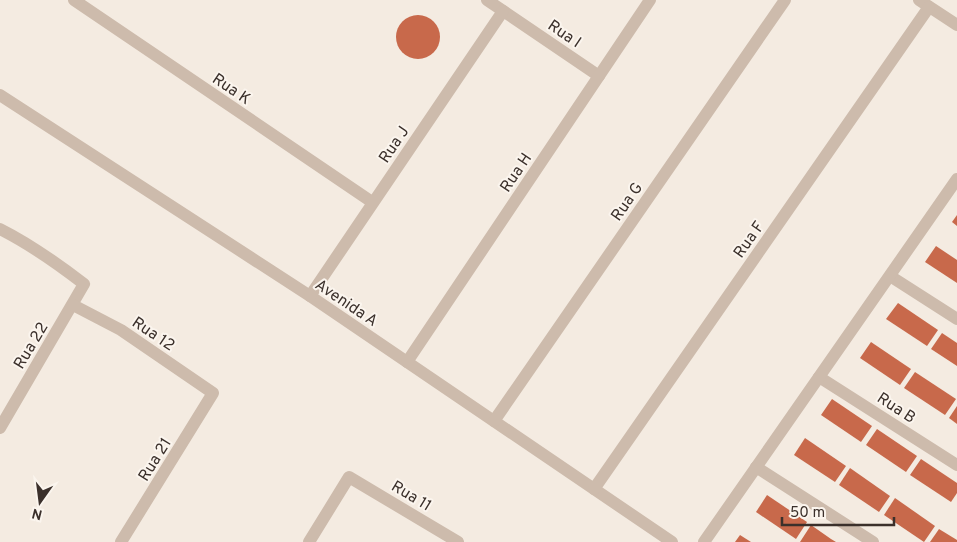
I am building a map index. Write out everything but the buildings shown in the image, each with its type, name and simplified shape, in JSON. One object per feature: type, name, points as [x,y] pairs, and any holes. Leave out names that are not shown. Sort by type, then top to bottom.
[{"type":"street","name":"Rua K","points":[[74,0],[372,202]]},
{"type":"street","name":"Rua I","points":[[487,0],[599,76]]},
{"type":"street","name":"Rua H","points":[[406,362],[650,0]]},
{"type":"street","name":"Rua G","points":[[494,421],[785,0]]},
{"type":"street","points":[[924,3],[957,25]]},
{"type":"street","name":"Rua F","points":[[594,489],[924,3]]},
{"type":"street","name":"Rua J","points":[[310,296],[372,202],[504,11]]},
{"type":"street","name":"Avenida A","points":[[0,95],[310,296],[672,542]]},
{"type":"street","points":[[704,542],[956,182]]},
{"type":"street","name":"Rua 22","points":[[0,228],[61,266],[84,284],[0,428]]},
{"type":"street","points":[[890,276],[957,319]]},
{"type":"street","name":"Rua 12","points":[[73,305],[121,330],[213,393]]},
{"type":"street","name":"Rua B","points":[[819,377],[957,465]]},
{"type":"street","name":"Rua 21","points":[[122,542],[213,393]]},
{"type":"street","points":[[756,467],[872,542]]},
{"type":"street","name":"Rua 11","points":[[309,542],[349,477],[458,542]]}]
